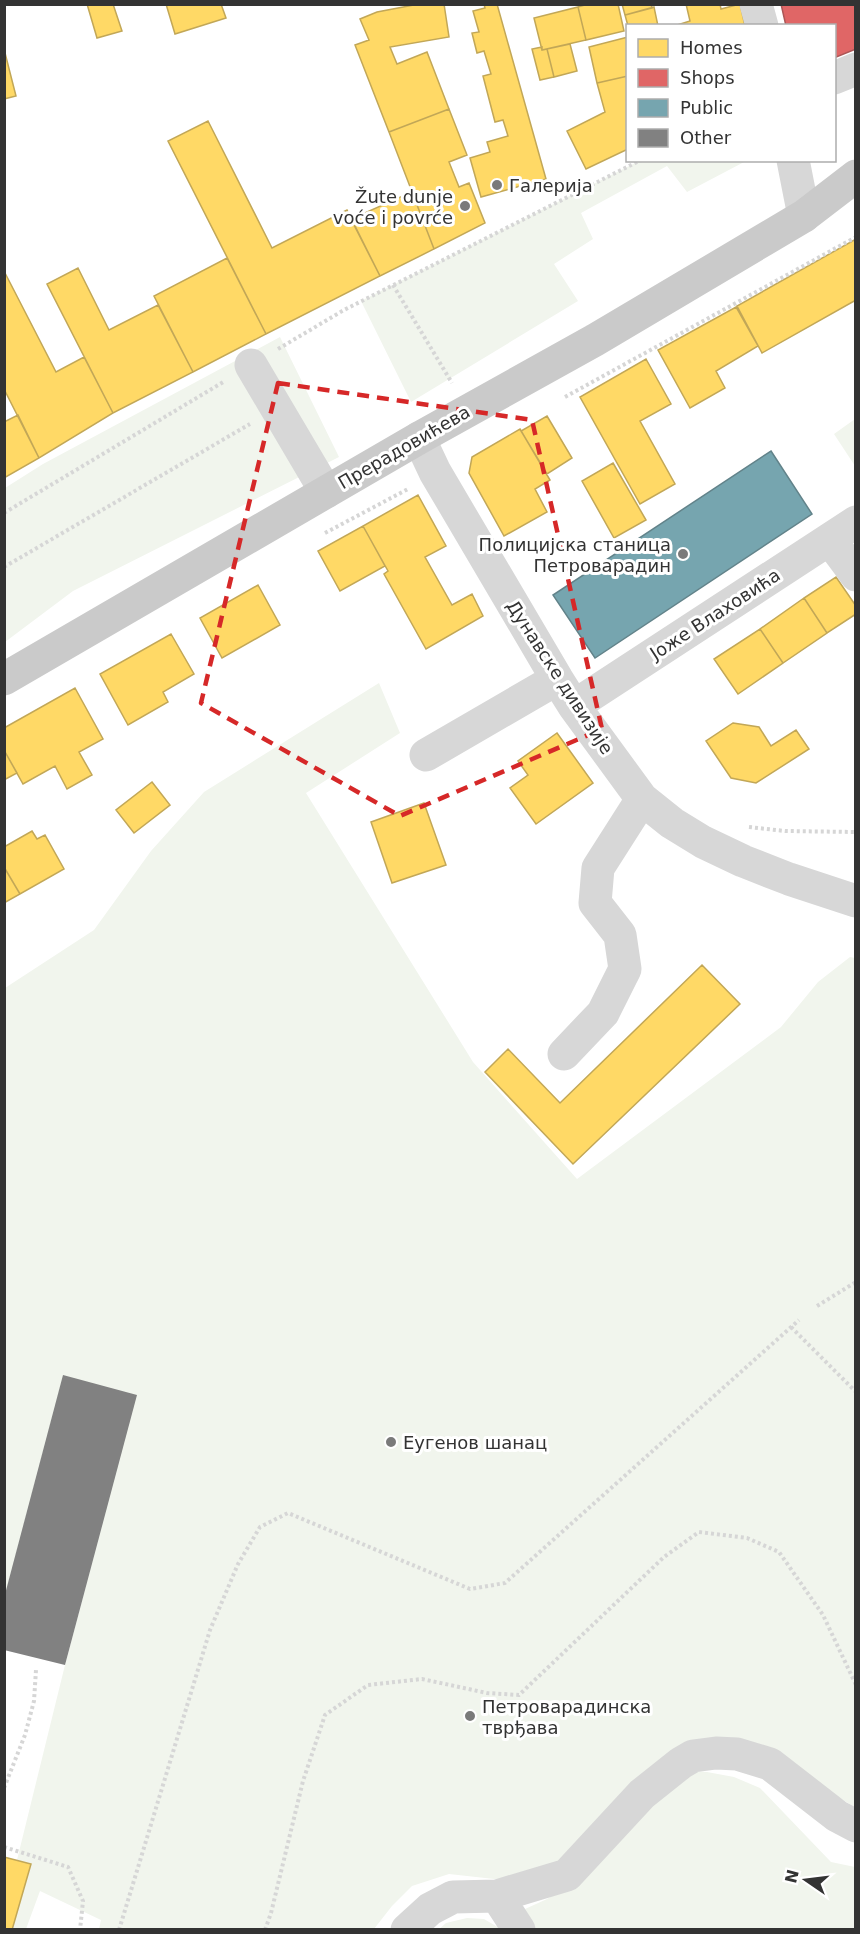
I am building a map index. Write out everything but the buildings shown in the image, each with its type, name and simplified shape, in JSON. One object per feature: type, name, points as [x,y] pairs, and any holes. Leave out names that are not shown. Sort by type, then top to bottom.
[{"type":"main road","name":"Прерадовићева","points":[[4,679],[419,438],[595,340],[804,216],[855,176]]},
{"type":"main road","name":"Прерадовићева","points":[[804,216],[855,200]]},
{"type":"street","points":[[756,4],[761,24]]},
{"type":"street","points":[[836,77],[855,69]]},
{"type":"street","points":[[794,162],[804,216]]},
{"type":"street","points":[[251,365],[326,492]]},
{"type":"street","name":"Дунавске дивизије","points":[[419,438],[435,472],[557,679],[642,799],[672,823],[713,847],[789,879],[855,901]]},
{"type":"street","points":[[842,531],[855,575]]},
{"type":"street","name":"Јоже Влаховића","points":[[574,706],[842,531]]},
{"type":"street","points":[[426,755],[557,679]]},
{"type":"street","points":[[564,1054],[603,1012],[625,969],[620,935],[595,903],[598,868],[642,799]]},
{"type":"street","points":[[407,1929],[430,1909],[453,1897],[497,1896],[567,1875],[642,1794],[693,1756],[716,1753],[737,1754],[770,1764],[837,1816],[855,1826]]},
{"type":"street","points":[[497,1896],[519,1929]]},
{"type":"path","points":[[4,513],[344,310],[637,162]]},
{"type":"path","points":[[560,400],[855,237]]},
{"type":"path","points":[[393,285],[469,410]]},
{"type":"path","points":[[4,567],[277,408]]},
{"type":"path","points":[[817,1306],[855,1281]]},
{"type":"path","points":[[118,1929],[210,1630],[238,1564],[260,1527],[288,1513],[470,1589],[505,1583],[800,1320]]},
{"type":"path","points":[[791,1327],[855,1392]]},
{"type":"path","points":[[265,1929],[271,1913],[303,1781],[325,1715],[368,1685],[422,1679],[488,1693],[519,1695],[664,1557],[699,1532],[747,1538],[778,1552],[823,1615],[855,1684]]},
{"type":"path","points":[[4,1788],[25,1735],[34,1701],[36,1670]]},
{"type":"path","points":[[4,1847],[68,1867],[83,1901],[80,1929]]},
{"type":"highlighted area","points":[[278,383],[532,420],[602,729],[400,816],[201,703]]},
{"type":"shaded area","points":[[637,162],[744,162],[687,192],[667,166],[581,213],[593,239],[554,264],[578,301],[411,402],[361,301]]},
{"type":"shaded area","points":[[280,337],[339,457],[73,591],[5,642],[5,488],[43,464]]},
{"type":"shaded area","points":[[855,419],[855,466],[834,434]]},
{"type":"shaded area","points":[[379,683],[400,733],[306,793],[473,1062],[577,1179],[781,1027],[818,982],[850,957],[855,958],[855,1807],[743,1742],[569,1855],[536,1873],[513,1881],[449,1874],[412,1886],[374,1929],[99,1929],[101,1920],[40,1891],[26,1929],[12,1929],[31,1865],[17,1860],[65,1665],[136,1395],[5,1598],[5,988],[94,930],[151,851],[204,792]]},
{"type":"shaded area","points":[[693,1771],[734,1777],[760,1788],[831,1862],[855,1867],[855,1929],[527,1930],[514,1914],[547,1899],[577,1880],[648,1801]]},
{"type":"shaded area","points":[[467,1918],[484,1919],[501,1929],[438,1930],[446,1923]]},
{"type":"place","name":"Галерија","points":[[497,185]]},
{"type":"place","name":"Žute dunje voće i povrće","points":[[465,206]]},
{"type":"place","name":"Полицијска станица Петроварадин","points":[[683,554]]},
{"type":"place","name":"Еугенов шанац","points":[[391,1442]]},
{"type":"place","name":"Петроварадинска тврђава","points":[[470,1716]]}]
